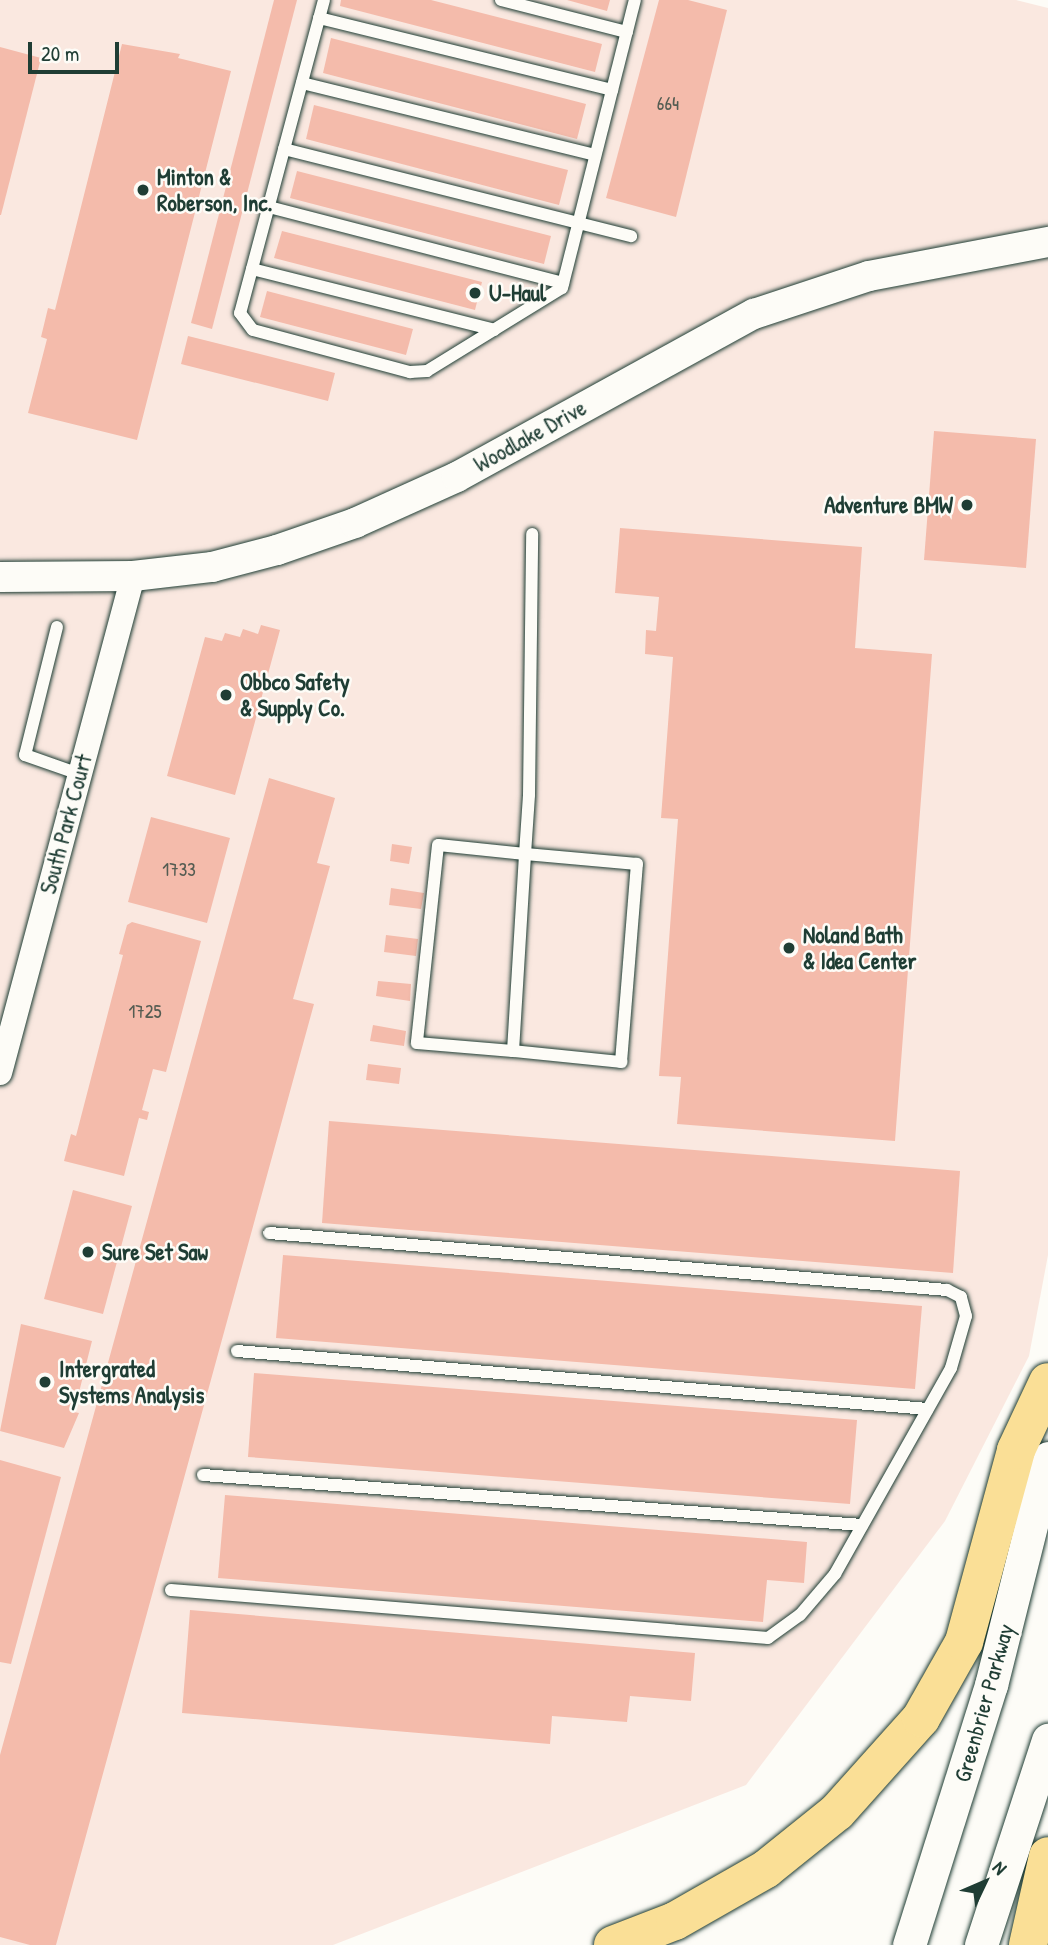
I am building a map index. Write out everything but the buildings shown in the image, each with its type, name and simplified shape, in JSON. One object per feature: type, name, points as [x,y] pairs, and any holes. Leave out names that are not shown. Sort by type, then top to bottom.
[{"type":"highway","points":[[613,1945],[675,1921],[766,1869],[837,1812],[921,1718],[964,1642],[1016,1450],[1048,1382]]},
{"type":"highway","points":[[1028,1945],[1048,1856]]},
{"type":"main road","name":"Greenbrier Parkway","points":[[909,1945],[991,1685],[1048,1458]]},
{"type":"main road","points":[[981,1945],[1048,1740]]},
{"type":"street","name":"Woodlake Drive","points":[[0,577],[133,576],[212,567],[355,523],[457,477],[743,320],[811,293],[932,262],[1048,242]]},
{"type":"street","name":"South Park Court","points":[[0,1073],[133,576]]},
{"type":"lane","points":[[324,0],[240,313],[253,330],[410,372],[427,371],[562,288],[635,0]]},
{"type":"lane","points":[[501,0],[627,32]]},
{"type":"lane","points":[[319,18],[612,90]]},
{"type":"lane","points":[[302,83],[595,155]]},
{"type":"lane","points":[[285,149],[631,236]]},
{"type":"lane","points":[[269,207],[563,283]]},
{"type":"lane","points":[[252,269],[494,330]]},
{"type":"lane","points":[[513,1051],[525,854],[532,534]]},
{"type":"lane","points":[[57,627],[25,755],[79,774]]},
{"type":"lane","points":[[439,845],[638,864],[621,1062],[513,1051],[417,1043],[439,845]]},
{"type":"lane","points":[[171,1590],[768,1638],[800,1615],[835,1574],[951,1368],[966,1316],[961,1297],[947,1290],[269,1233]]},
{"type":"lane","points":[[236,1352],[928,1409]]},
{"type":"lane","points":[[203,1475],[862,1525]]},
{"type":"shaded area","points":[[0,0],[1016,0],[1048,8],[1048,1255],[1029,1356],[945,1521],[746,1785],[333,1945],[0,1945]]},
{"type":"place","name":"Minton & Roberson, Inc.","points":[[143,190]]},
{"type":"place","name":"U-Haul","points":[[475,293]]},
{"type":"place","name":"Adventure BMW","points":[[967,505]]},
{"type":"place","name":"Obbco Safety & Supply Co.","points":[[226,695]]},
{"type":"place","name":"Noland Bath & Idea Center","points":[[789,948]]},
{"type":"place","name":"Sure Set Saw","points":[[88,1252]]},
{"type":"place","name":"Intergrated Systems Analysis","points":[[45,1382]]}]
